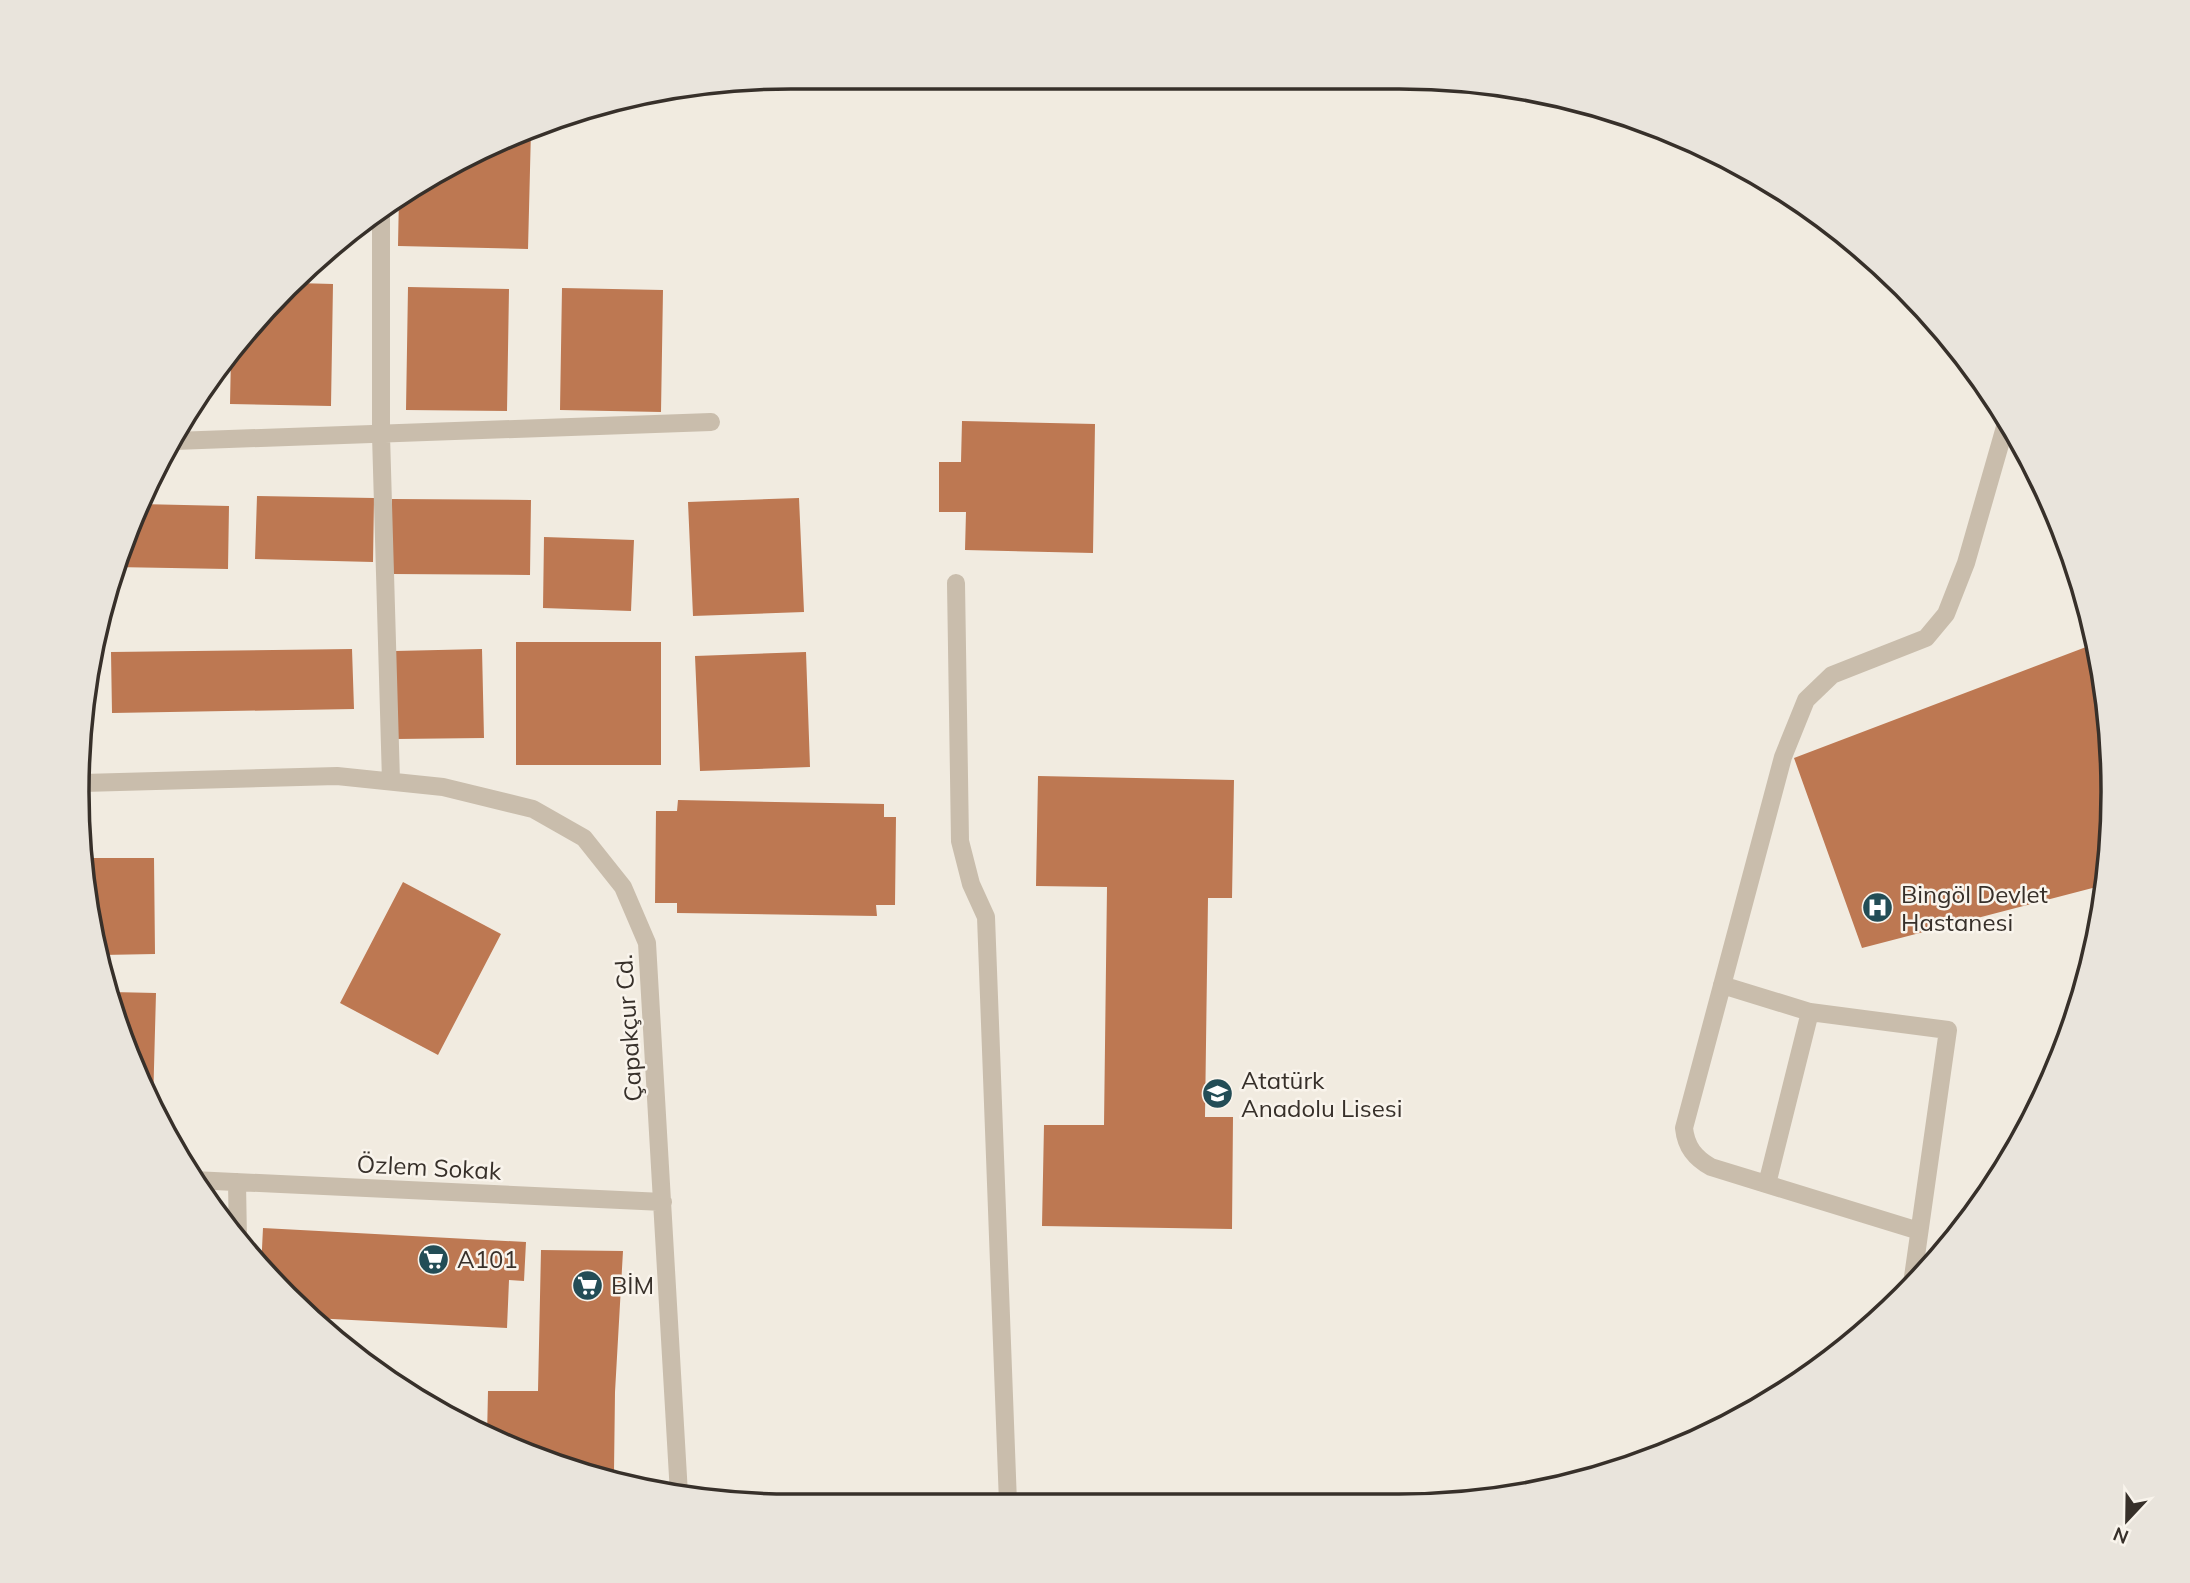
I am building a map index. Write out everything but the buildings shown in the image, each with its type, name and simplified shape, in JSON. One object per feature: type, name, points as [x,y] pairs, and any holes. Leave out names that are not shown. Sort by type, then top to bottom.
[{"type":"street","points":[[381,222],[381,435],[391,781]]},
{"type":"street","points":[[183,441],[711,422]]},
{"type":"street","points":[[1919,1231],[1711,1167],[1699,1160],[1685,1139],[1684,1128],[1783,757],[1806,700],[1832,675],[1926,638],[1946,614],[1966,563],[2003,434]]},
{"type":"street","points":[[956,583],[960,841],[971,884],[986,917],[1008,1494]]},
{"type":"street","name":"Çapakçur Cd.","points":[[89,783],[337,776],[391,781],[443,787],[533,809],[584,838],[623,887],[648,943],[678,1484]]},
{"type":"street","points":[[1722,985],[1810,1012],[1948,1030],[1914,1268]]},
{"type":"street","points":[[1767,1184],[1810,1012]]},
{"type":"street","name":"Özlem Sokak","points":[[207,1181],[663,1202]]},
{"type":"street","points":[[237,1182],[238,1223]]},
{"type":"place","name":"Bingöl Devlet Hastanesi","points":[[1878,908]]},
{"type":"place","name":"Atatürk Anadolu Lisesi","points":[[1218,1094]]},
{"type":"place","name":"A101","points":[[434,1259]]},
{"type":"place","name":"BİM","points":[[588,1285]]}]
